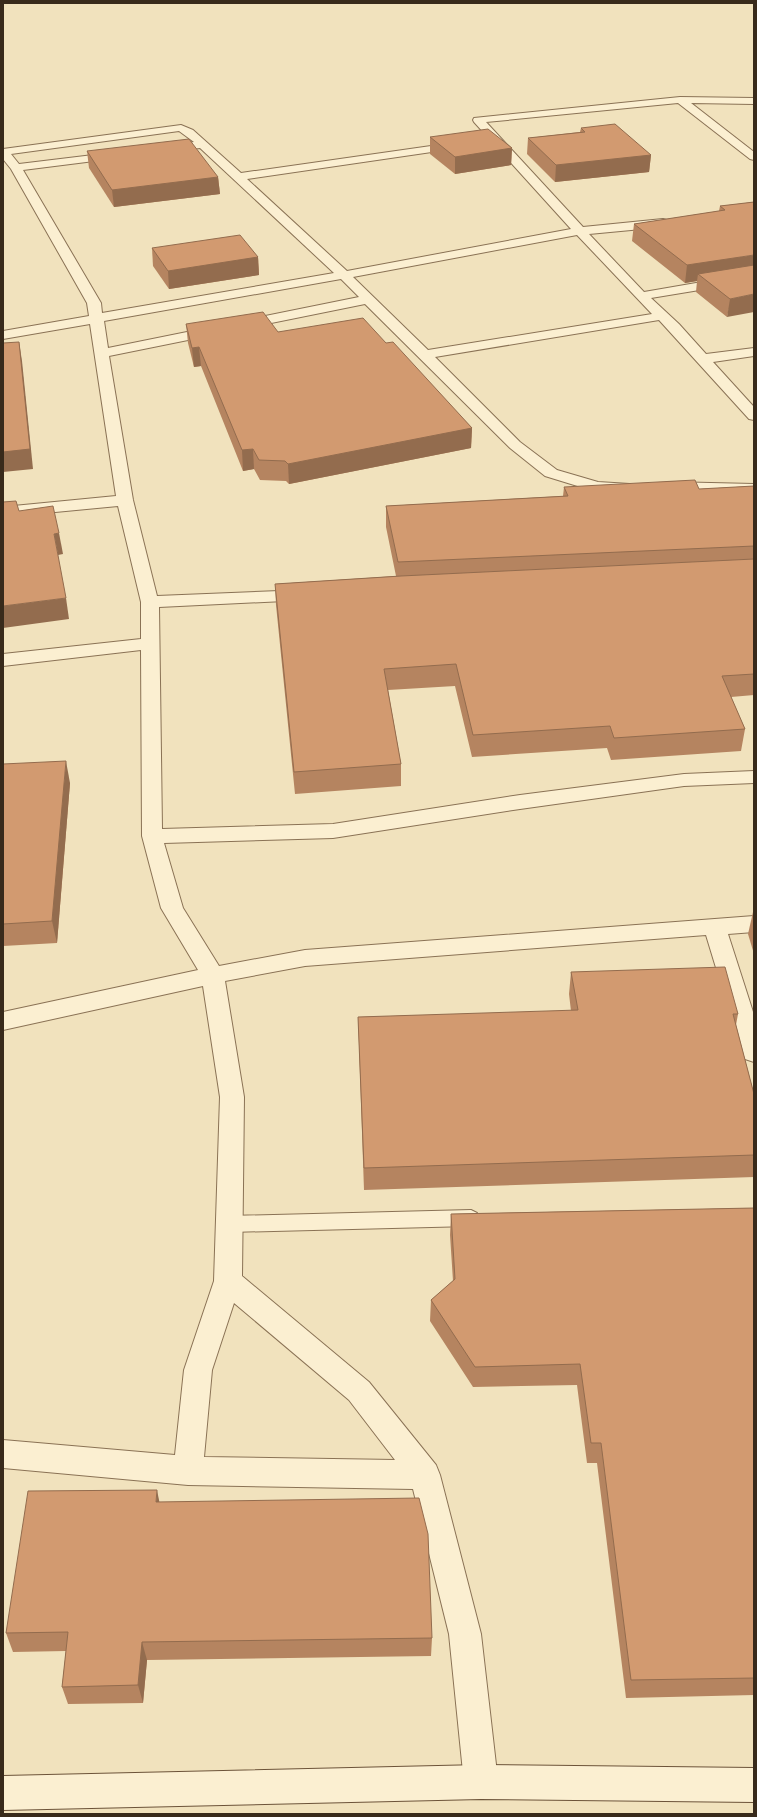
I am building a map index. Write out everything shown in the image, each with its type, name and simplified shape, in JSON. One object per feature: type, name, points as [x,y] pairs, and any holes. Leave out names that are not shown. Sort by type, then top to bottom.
[{"type":"street","points":[[754,102],[680,100],[478,120],[754,416]]},
{"type":"street","points":[[680,100],[754,157]]},
{"type":"street","points":[[3,152],[181,128],[203,144],[344,275],[515,445],[551,473],[597,487],[635,487]]},
{"type":"street","points":[[238,177],[496,139]]},
{"type":"street","points":[[148,151],[203,144]]},
{"type":"street","points":[[3,152],[16,168],[94,303],[124,500],[150,602],[152,836],[172,908],[213,975],[232,1097],[228,1281],[198,1370],[188,1471]]},
{"type":"street","points":[[16,168],[133,153]]},
{"type":"street","points":[[3,335],[344,275],[580,231],[675,222]]},
{"type":"street","points":[[641,296],[754,277]]},
{"type":"street","points":[[102,353],[368,299]]},
{"type":"street","points":[[424,355],[662,316]]},
{"type":"street","points":[[702,359],[754,352]]},
{"type":"street","points":[[658,487],[754,489]]},
{"type":"street","points":[[3,512],[124,500]]},
{"type":"street","points":[[150,602],[325,594]]},
{"type":"street","points":[[3,660],[151,642]]},
{"type":"street","points":[[152,836],[333,831],[520,802],[684,780],[754,778]]},
{"type":"street","points":[[3,1021],[213,975],[305,958],[754,924]]},
{"type":"street","points":[[715,927],[754,1053]]},
{"type":"street","points":[[228,1281],[359,1391],[425,1475],[465,1634],[481,1782]]},
{"type":"street","points":[[3,1454],[188,1471],[425,1475]]},
{"type":"street","points":[[3,1793],[481,1782],[754,1785]]},
{"type":"lane","points":[[230,1224],[484,1217]]},
{"type":"building","points":[[615,124],[651,155],[556,165],[528,138],[585,132],[581,128]]},
{"type":"building","points":[[488,129],[512,148],[455,157],[430,137]]},
{"type":"building","points":[[189,139],[218,177],[112,190],[87,151]]},
{"type":"building","points":[[754,202],[754,255],[687,265],[634,224],[725,210],[720,206]]},
{"type":"building","points":[[240,235],[258,257],[168,271],[152,248]]},
{"type":"building","points":[[754,265],[754,294],[730,299],[698,274]]},
{"type":"building","points":[[263,312],[278,332],[363,318],[386,343],[393,342],[472,428],[288,464],[285,461],[259,460],[253,449],[242,450],[199,347],[192,348],[186,324]]},
{"type":"building","points":[[19,342],[30,449],[3,452],[3,343]]},
{"type":"building","points":[[695,480],[699,489],[754,486],[754,546],[398,562],[386,506],[568,496],[564,487]]},
{"type":"building","points":[[16,501],[19,511],[53,506],[59,533],[54,534],[66,598],[3,606],[3,502]]},
{"type":"building","points":[[754,559],[754,674],[722,676],[745,729],[614,738],[610,726],[473,735],[456,664],[384,669],[401,764],[294,772],[275,584],[401,576]]},
{"type":"building","points":[[66,761],[52,921],[3,924],[3,764]]},
{"type":"building","points":[[725,967],[738,1014],[733,1014],[754,1094],[754,1155],[364,1168],[358,1017],[578,1010],[571,972]]},
{"type":"building","points":[[754,1208],[754,1678],[631,1680],[601,1443],[591,1443],[580,1364],[475,1367],[431,1300],[455,1279],[451,1214]]},
{"type":"building","points":[[157,1490],[156,1502],[419,1498],[428,1534],[432,1638],[142,1642],[138,1685],[62,1687],[68,1632],[6,1633],[28,1491]]}]
